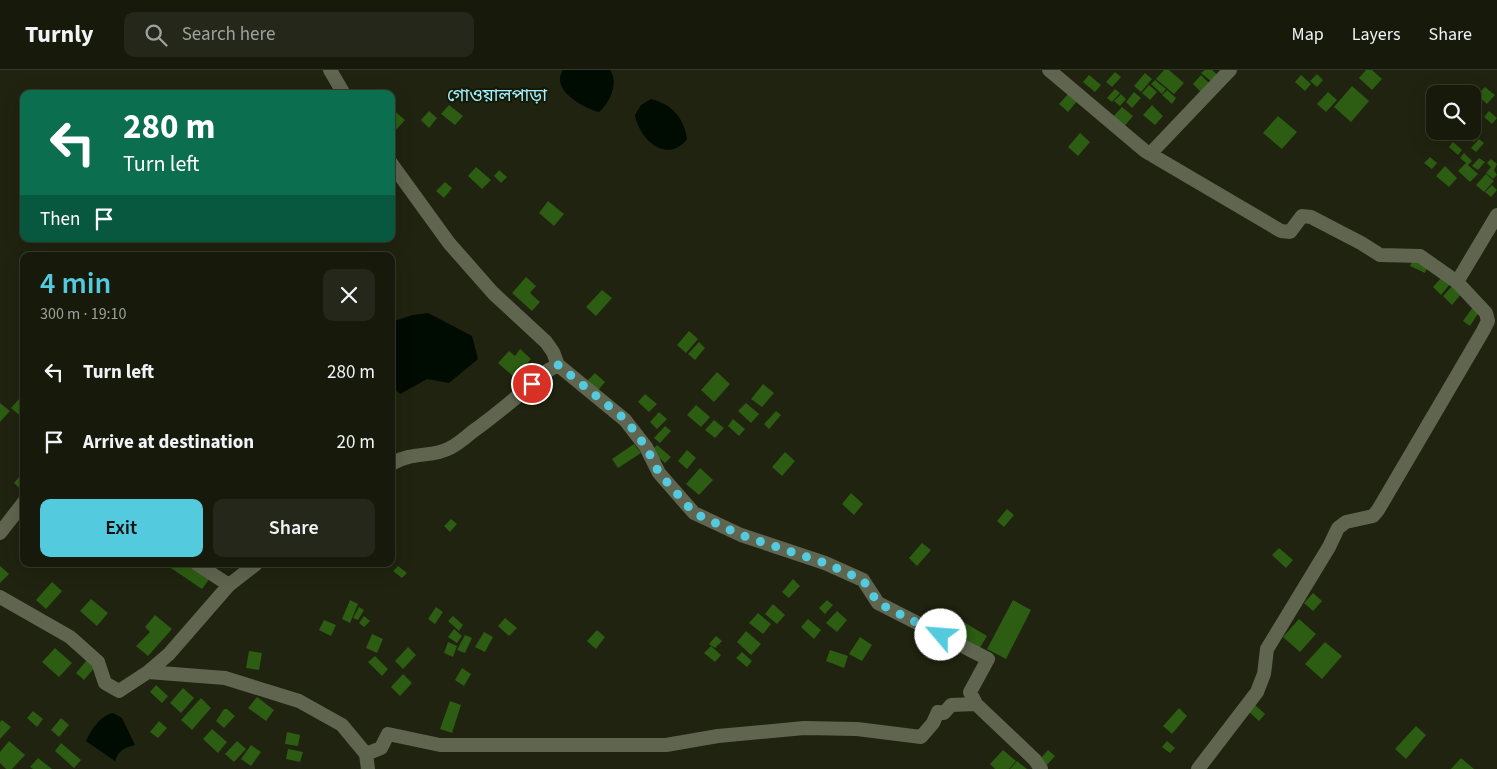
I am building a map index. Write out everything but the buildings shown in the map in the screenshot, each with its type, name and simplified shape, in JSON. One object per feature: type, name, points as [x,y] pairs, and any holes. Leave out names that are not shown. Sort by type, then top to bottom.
[{"type":"street","points":[[330,70],[342,90]]},
{"type":"street","points":[[1049,70],[1150,154],[1281,231],[1290,232],[1302,216],[1311,216],[1380,255],[1420,256],[1457,282],[1486,313],[1492,323],[1472,352],[1378,510],[1373,516],[1346,522],[1338,528],[1330,547],[1267,648],[1264,674],[1257,692],[1198,769]]},
{"type":"street","points":[[1150,154],[1230,70]]},
{"type":"street","points":[[395,168],[449,242],[492,293],[546,342],[553,352],[558,365],[626,420],[646,447],[659,473],[694,513],[741,535],[825,563],[863,580],[878,603],[988,659],[970,692],[976,704],[1035,760],[1041,769]]},
{"type":"street","points":[[1457,282],[1497,215]]},
{"type":"street","points":[[395,461],[450,449],[488,422],[548,371],[558,365]]},
{"type":"street","points":[[0,533],[20,507]]},
{"type":"street","points":[[202,567],[229,585]]},
{"type":"street","points":[[0,597],[70,637],[98,662],[105,683],[119,691],[148,672],[169,654],[229,585],[252,567]]},
{"type":"street","points":[[148,672],[226,678],[299,701],[342,725],[366,754],[368,769]]},
{"type":"street","points":[[366,754],[381,748],[388,734],[440,745],[520,746],[666,745],[718,736],[804,728],[857,729],[922,737],[933,723],[938,712],[944,713],[951,705],[976,704]]},
{"type":"shaded area","points":[[563,70],[610,70],[614,80],[612,92],[607,103],[599,112],[585,107],[564,91],[560,77]]},
{"type":"shaded area","points":[[651,99],[665,104],[680,118],[683,124],[687,139],[671,150],[655,146],[642,133],[638,124],[635,115],[641,105]]},
{"type":"shaded area","points":[[428,313],[472,336],[478,359],[449,383],[427,379],[400,394],[395,389],[395,321]]},
{"type":"shaded area","points":[[113,713],[122,718],[135,745],[122,750],[115,761],[86,741],[101,720]]},
{"type":"district","name":"গোওয়ালপাড়া","points":[[497,95]]},
{"type":"route","points":[[532,384],[558,365],[600,397],[626,420],[646,447],[659,473],[694,513],[741,535],[825,563],[863,580],[878,603],[941,635]]}]
